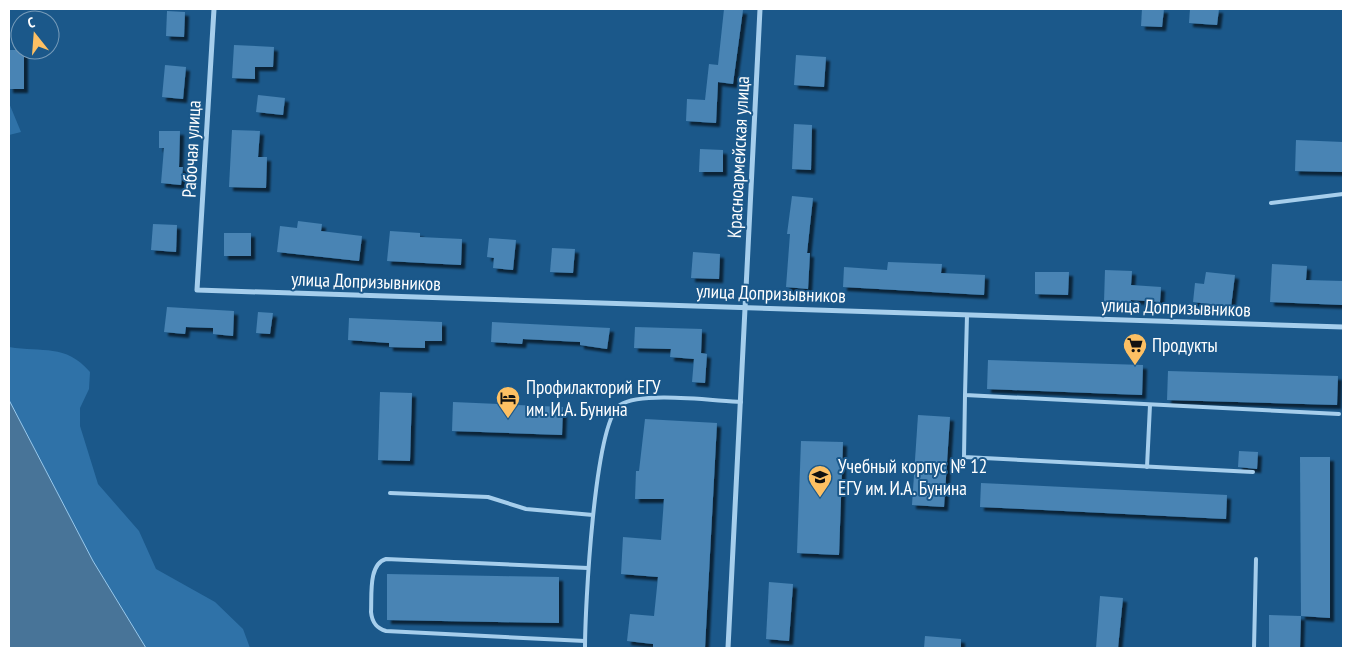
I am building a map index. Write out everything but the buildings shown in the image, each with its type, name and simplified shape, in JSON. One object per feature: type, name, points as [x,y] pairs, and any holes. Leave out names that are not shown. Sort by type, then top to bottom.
[{"type":"street","name":"Рабочая улица","points":[[197,290],[214,9]]},
{"type":"street","name":"Красноармейская улица","points":[[728,648],[760,9]]},
{"type":"street","name":"улица Допризывников","points":[[197,290],[1343,327]]},
{"type":"lane","points":[[1271,203],[1343,194]]},
{"type":"lane","points":[[967,315],[964,457],[1254,472]]},
{"type":"lane","points":[[965,395],[1338,414]]},
{"type":"lane","points":[[585,648],[588,568],[593,515],[600,465],[613,413],[619,406],[635,399],[645,398],[741,402]]},
{"type":"lane","points":[[1147,467],[1150,405]]},
{"type":"lane","points":[[390,493],[488,497],[526,509],[593,515]]},
{"type":"lane","points":[[585,641],[386,631],[377,626],[372,619],[371,612],[375,568],[379,562],[386,559],[588,568]]},
{"type":"lane","points":[[1254,648],[1256,559]]},
{"type":"shaded area","points":[[9,103],[21,132],[9,135]]},
{"type":"shaded area","points":[[9,347],[62,353],[81,363],[90,372],[89,389],[80,408],[80,426],[98,484],[139,531],[156,569],[215,602],[243,629],[250,648],[146,648],[93,561],[9,400]]},
{"type":"shaded area","points":[[9,400],[93,561],[146,648],[9,648]]},
{"type":"place","name":"Продукты","points":[[1135,366]]},
{"type":"place","name":"Профилакторий ЕГУ им. И.А. Бунина","points":[[508,419]]},
{"type":"place","name":"Учебный корпус № 12 ЕГУ им. И.А. Бунина","points":[[820,498]]}]
